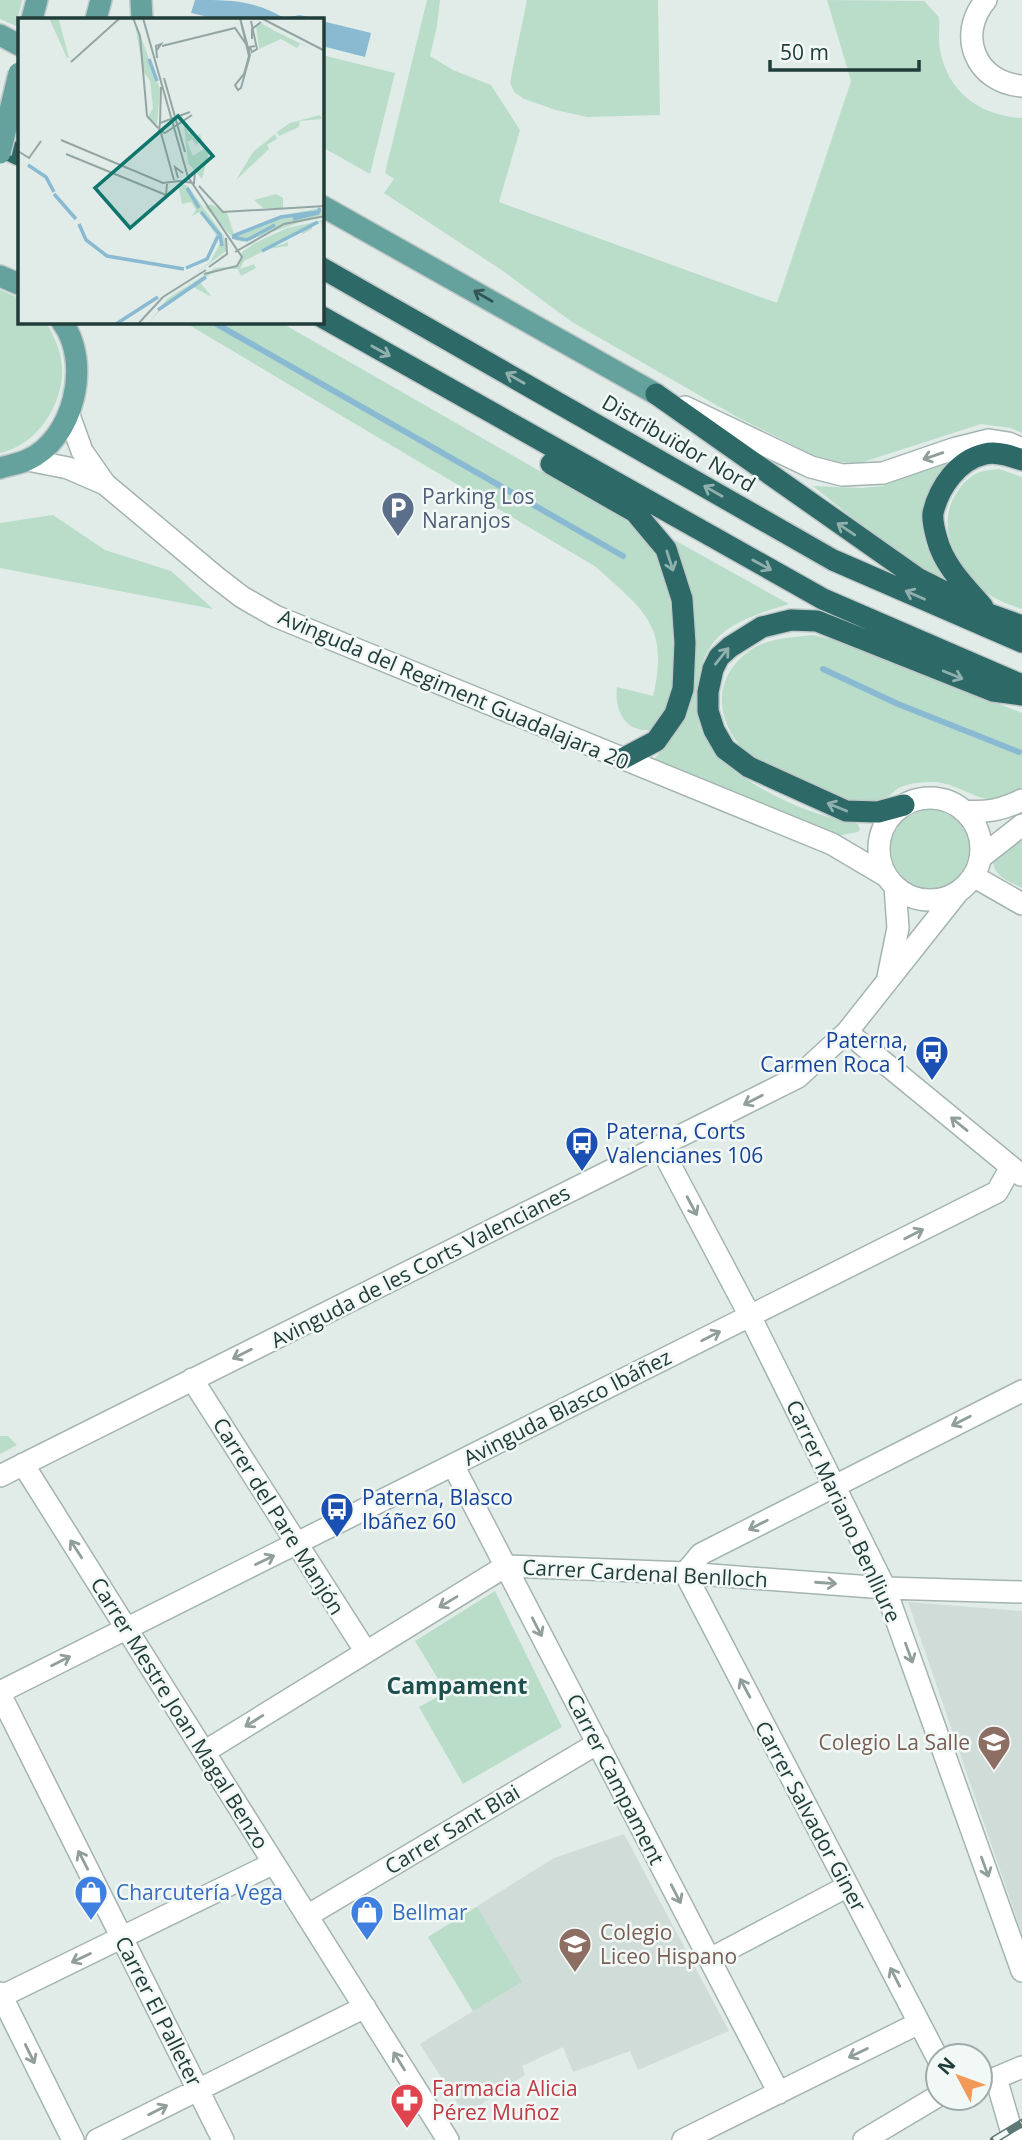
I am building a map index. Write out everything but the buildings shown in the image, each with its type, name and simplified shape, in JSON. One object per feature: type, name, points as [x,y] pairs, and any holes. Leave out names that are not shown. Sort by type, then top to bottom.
[{"type":"highway","points":[[0,97],[18,105]]},
{"type":"highway","points":[[0,146],[18,156]]},
{"type":"highway","points":[[0,153],[18,157]]},
{"type":"highway","name":"Distribuïdor Nord","points":[[324,269],[833,559],[1022,642]]},
{"type":"highway","points":[[324,318],[823,599],[1022,685]]},
{"type":"highway","points":[[656,394],[919,579],[989,614],[1022,626]]},
{"type":"highway","points":[[510,424],[540,458],[635,512],[666,549],[682,599],[685,643],[682,690],[675,714],[665,731],[656,741],[622,759]]},
{"type":"highway","points":[[989,614],[952,570],[938,542],[933,515],[943,487],[962,464],[985,454],[1008,455],[1022,460]]},
{"type":"highway","points":[[904,805],[877,812],[846,811],[748,767],[725,749],[714,730],[708,711],[708,692],[713,669],[719,657],[762,627],[791,620],[817,621],[993,691],[1022,695]]},
{"type":"main road","points":[[96,18],[101,0]]},
{"type":"main road","points":[[141,0],[142,18]]},
{"type":"main road","points":[[0,35],[18,44]]},
{"type":"main road","points":[[0,153],[18,77]]},
{"type":"main road","points":[[324,197],[359,226]]},
{"type":"main road","points":[[324,207],[656,394]]},
{"type":"main road","points":[[0,276],[18,284]]},
{"type":"main road","points":[[0,468],[28,460],[52,440],[69,415],[78,373],[69,331],[64,324]]},
{"type":"street","points":[[986,0],[973,24],[971,40],[975,55],[990,74],[1018,88]]},
{"type":"street","points":[[656,394],[811,467],[842,475],[883,473],[953,449],[989,440],[1008,443],[1022,449]]},
{"type":"street","name":"Avinguda del Regiment Guadalajara 20","points":[[69,415],[82,451],[105,484],[216,577],[242,597],[275,616],[832,845],[891,881]]},
{"type":"street","name":"Avinguda del Regiment Guadalajara 20","points":[[28,460],[68,468],[105,484]]},
{"type":"street","points":[[977,867],[981,841],[975,824],[964,811],[951,802],[935,798],[919,799],[904,805],[887,822],[882,833],[879,847],[881,862],[891,881],[909,895],[925,900],[958,892],[977,867],[1022,825]]},
{"type":"street","points":[[964,811],[1004,809],[1022,800]]},
{"type":"street","points":[[832,845],[864,841],[882,833]]},
{"type":"street","points":[[977,867],[1022,904]]},
{"type":"street","name":"Avinguda de les Corts Valencianes","points":[[887,982],[898,928],[891,881]]},
{"type":"street","name":"Avinguda de les Corts Valencianes","points":[[0,1476],[798,1077],[847,1032],[958,892]]},
{"type":"street","points":[[847,1032],[1017,1171]]},
{"type":"street","name":"Carrer Mariano Benlliure","points":[[660,1146],[750,1316],[886,1588],[1022,1971]]},
{"type":"street","name":"Avinguda Blasco Ibáñez","points":[[0,1693],[997,1192],[1017,1171]]},
{"type":"street","name":"Carrer del Pare Manjón","points":[[192,1379],[366,1652]]},
{"type":"street","points":[[685,1573],[701,1554],[1022,1391]]},
{"type":"street","name":"Carrer Mestre Joan Magal Benzo","points":[[23,1464],[448,2140]]},
{"type":"street","name":"Carrer Campament","points":[[453,1465],[779,2092]]},
{"type":"street","name":"Carrer Cardenal Benlloch","points":[[204,1752],[506,1566],[685,1573],[886,1588],[1022,1592]]},
{"type":"street","name":"Carrer Salvador Giner","points":[[685,1573],[929,2042]]},
{"type":"street","name":"Carrer El Palleter","points":[[0,1693],[223,2140]]},
{"type":"street","name":"Carrer Sant Blai","points":[[307,1916],[598,1743]]},
{"type":"street","points":[[72,2140],[1,1995],[274,1863]]},
{"type":"street","points":[[710,1959],[848,1886]]},
{"type":"street","points":[[97,2140],[365,2007]]},
{"type":"street","points":[[683,2140],[919,2023]]},
{"type":"street","points":[[994,2078],[1022,2067]]},
{"type":"street","points":[[994,2094],[1013,2140]]},
{"type":"street","points":[[864,2140],[924,2104]]},
{"type":"shaded area","name":"Colegio La Salle","points":[[908,1602],[1022,1611],[1022,1934]]},
{"type":"shaded area","name":"Colegio Liceo Hispano","points":[[624,1834],[729,2031],[638,2070],[630,2051],[573,2072],[563,2047],[522,2066],[525,2075],[465,2115],[420,2044],[473,2011],[428,1937],[554,1858]]},
{"type":"green space","points":[[0,0],[22,0],[16,26],[0,19]]},
{"type":"green space","points":[[427,0],[440,0],[430,56],[453,70],[491,85],[520,130],[499,202],[777,303],[851,81],[827,0],[924,1],[939,17],[939,42],[944,65],[959,90],[980,107],[993,113],[1022,118],[1022,433],[1011,428],[981,424],[860,463],[838,462],[813,455],[737,417],[572,322],[503,271],[384,193],[394,179],[385,173]]},
{"type":"green space","points":[[527,0],[658,0],[660,115],[587,117],[556,110],[524,99],[514,92],[510,82]]},
{"type":"green space","points":[[324,55],[395,73],[370,174],[324,148]]},
{"type":"green space","points":[[0,290],[18,298],[18,324],[47,324],[57,343],[62,367],[58,395],[46,421],[26,441],[0,453]]},
{"type":"green space","points":[[187,324],[283,324],[625,520],[653,550],[664,571],[669,596],[673,651],[671,694],[663,714],[649,730],[640,730],[627,723],[619,710],[616,695],[617,687],[653,696],[658,652],[655,635],[639,608],[596,567]]},
{"type":"green space","points":[[950,461],[929,493],[922,524],[930,555],[951,587],[898,555],[813,486],[882,486]]},
{"type":"green space","points":[[999,469],[1022,477],[1022,609],[1005,603],[979,587],[962,566],[950,541],[948,516],[951,503],[962,486],[978,473]]},
{"type":"green space","points":[[53,515],[105,550],[171,571],[213,609],[0,568],[0,523]]},
{"type":"green space","points":[[669,537],[789,604],[740,622],[716,640],[707,652],[701,668],[697,700],[699,720],[706,739],[734,770],[753,783],[817,814],[858,824],[858,832],[836,836],[654,759],[679,727],[689,694],[690,597],[683,566]]},
{"type":"green space","points":[[814,635],[849,644],[1022,713],[1022,787],[1010,796],[988,799],[945,784],[909,784],[880,801],[858,804],[838,799],[771,769],[751,757],[730,731],[724,716],[723,687],[729,674],[738,661],[759,645]]},
{"type":"green space","points":[[930,810],[945,813],[962,827],[969,849],[966,864],[952,881],[930,888],[915,885],[898,871],[891,849],[894,834],[908,817]]},
{"type":"green space","points":[[1022,839],[1022,888],[999,875],[993,861]]},
{"type":"green space","points":[[0,1436],[8,1436],[17,1445],[0,1454]]},
{"type":"green space","points":[[495,1591],[562,1727],[463,1784],[419,1707],[446,1692],[415,1641]]},
{"type":"green space","points":[[477,1907],[522,1982],[473,2011],[428,1937]]},
{"type":"water","points":[[195,0],[219,0],[263,8],[284,18],[213,18],[191,13]]},
{"type":"water","points":[[300,15],[313,18],[284,18]]},
{"type":"water","points":[[324,21],[371,33],[365,57],[324,47]]},
{"type":"waterway","points":[[217,324],[623,556]]},
{"type":"waterway","points":[[823,669],[898,704],[1019,752]]},
{"type":"railway","points":[[994,2140],[1022,2123]]},
{"type":"place","name":"Parking Los Naranjos","points":[[398,538]]},
{"type":"place","name":"Paterna, Carmen Roca 1","points":[[932,1082]]},
{"type":"place","name":"Paterna, Corts Valencianes 106","points":[[582,1173]]},
{"type":"place","name":"Paterna, Blasco Ibáñez 60","points":[[337,1539]]},
{"type":"place","name":"Colegio La Salle","points":[[994,1772]]},
{"type":"place","name":"Charcutería Vega","points":[[91,1922]]},
{"type":"place","name":"Bellmar","points":[[367,1942]]},
{"type":"place","name":"Colegio Liceo Hispano","points":[[575,1974]]},
{"type":"place","name":"Farmacia Alicia Pérez Muñoz","points":[[407,2130]]},
{"type":"district","name":"Campament","points":[[457,1685]]}]
